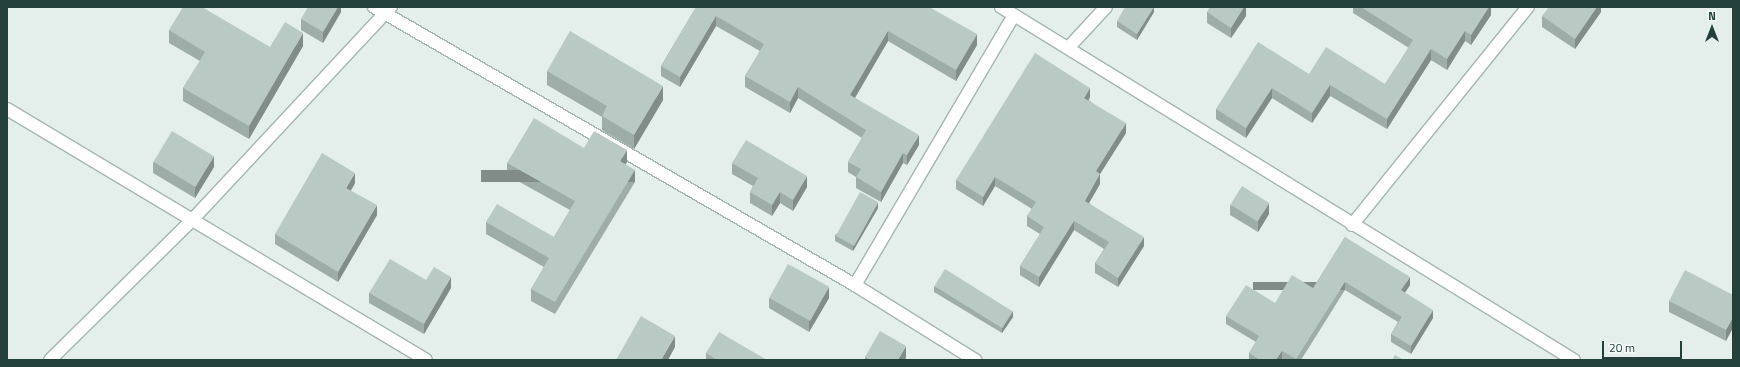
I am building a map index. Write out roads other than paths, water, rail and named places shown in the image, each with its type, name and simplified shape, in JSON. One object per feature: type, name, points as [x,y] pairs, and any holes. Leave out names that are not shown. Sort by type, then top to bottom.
[{"type":"street","points":[[374,7],[388,10],[855,285],[975,360]]},
{"type":"street","points":[[1002,7],[1069,47],[1352,225],[1574,360]]},
{"type":"street","points":[[1069,47],[1106,7]]},
{"type":"street","points":[[1352,225],[1528,7]]},
{"type":"street","points":[[50,360],[194,218],[388,10]]},
{"type":"street","points":[[855,285],[1014,15]]},
{"type":"street","points":[[7,109],[194,218],[426,360]]}]
